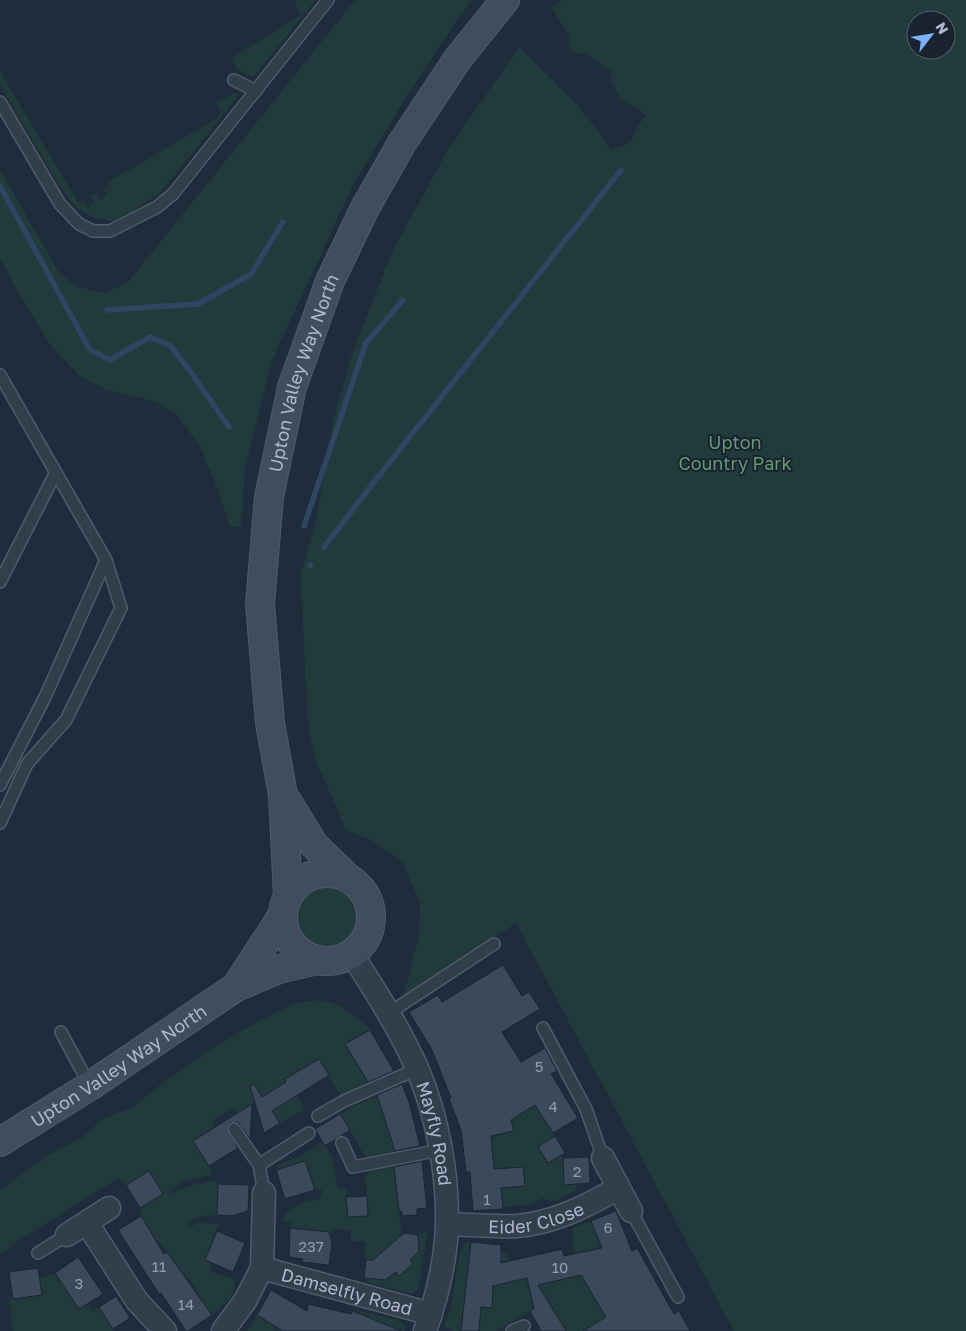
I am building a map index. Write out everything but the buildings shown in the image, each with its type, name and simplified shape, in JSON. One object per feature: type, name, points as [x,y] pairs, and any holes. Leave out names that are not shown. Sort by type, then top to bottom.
[{"type":"street","name":"Upton Valley Way North","points":[[236,987],[285,906],[283,795],[270,723],[260,604],[269,497],[292,387],[330,281],[365,208],[402,143],[457,60],[505,0]]},
{"type":"street","name":"Upton Valley Way North","points":[[283,795],[314,845],[346,876]]},
{"type":"street","points":[[331,872],[346,876],[357,884],[366,896],[370,909],[371,924],[361,945],[351,953],[343,958],[332,961],[318,960],[297,950],[290,941],[284,930],[285,906],[291,890],[302,880],[316,873],[331,872]]},
{"type":"street","name":"Mayfly Road","points":[[351,953],[389,1013],[417,1069],[431,1110],[440,1150],[445,1182],[447,1224],[442,1269],[428,1326]]},
{"type":"street","name":"Upton Valley Way North","points":[[0,1142],[90,1086],[236,987],[279,969],[318,960]]},
{"type":"street","points":[[603,1158],[631,1211]]},
{"type":"street","name":"Eider Close","points":[[447,1224],[517,1226],[554,1219],[591,1204],[618,1188]]},
{"type":"street","name":"Damselfly Road","points":[[223,1331],[245,1302],[262,1268],[264,1193]]},
{"type":"street","points":[[67,1235],[108,1208]]},
{"type":"street","points":[[87,1223],[137,1301],[165,1331]]},
{"type":"street","name":"Damselfly Road","points":[[262,1268],[428,1326]]},
{"type":"lane","points":[[0,102],[60,204],[79,224],[93,231],[110,231],[157,207],[173,194],[328,0]]},
{"type":"lane","points":[[234,80],[256,91]]},
{"type":"lane","points":[[0,375],[106,560],[121,608],[66,720],[27,764],[0,822]]},
{"type":"lane","points":[[0,582],[56,472]]},
{"type":"lane","points":[[0,785],[46,695],[106,560]]},
{"type":"lane","points":[[389,1013],[494,944]]},
{"type":"lane","points":[[543,1028],[586,1109],[603,1158]]},
{"type":"lane","points":[[61,1032],[90,1086]]},
{"type":"lane","points":[[318,1116],[344,1101],[417,1069]]},
{"type":"lane","points":[[234,1129],[259,1165],[309,1133]]},
{"type":"lane","points":[[342,1143],[353,1167],[440,1150]]},
{"type":"lane","name":"Damselfly Road","points":[[259,1165],[264,1193]]},
{"type":"lane","points":[[631,1211],[678,1297]]},
{"type":"lane","points":[[38,1253],[67,1235]]},
{"type":"lane","points":[[512,1331],[524,1326]]},
{"type":"green space","points":[[299,0],[316,0],[255,75],[243,74],[231,58],[301,15],[294,3]]},
{"type":"green space","points":[[355,0],[473,0],[458,18],[409,93],[354,183],[273,358],[245,469],[241,526],[230,527],[214,480],[200,447],[177,415],[157,402],[107,390],[80,376],[51,346],[20,296],[0,257],[0,169],[59,273],[77,287],[106,293],[128,282]]},
{"type":"green space","name":"Upton Country Park","points":[[561,0],[966,0],[966,1331],[734,1331],[516,923],[404,996],[419,935],[420,904],[403,862],[371,840],[346,830],[314,756],[307,715],[301,573],[316,520],[335,414],[352,354],[391,254],[447,151],[519,47],[580,108],[611,150],[630,142],[639,124],[646,116],[635,106],[622,101],[612,84],[610,70],[585,54],[574,53],[569,44],[569,36],[552,8]]},
{"type":"green space","points":[[0,71],[78,202],[84,200],[88,207],[95,202],[91,196],[96,193],[100,200],[107,195],[103,189],[110,186],[108,182],[216,119],[221,113],[216,103],[236,92],[238,95],[157,195],[113,221],[94,218],[76,207],[58,184],[0,85]]},
{"type":"green space","points":[[326,885],[344,890],[349,894],[353,899],[358,917],[353,935],[349,940],[344,944],[326,949],[308,944],[303,940],[299,935],[294,917],[299,899],[303,894],[308,890]]},
{"type":"green space","points":[[319,1000],[341,1007],[370,1029],[346,1044],[368,1082],[344,1095],[338,1092],[319,1059],[285,1079],[304,1107],[302,1111],[280,1123],[262,1097],[237,1114],[234,1108],[213,1120],[215,1126],[193,1141],[212,1174],[185,1181],[170,1190],[173,1194],[188,1186],[214,1181],[218,1184],[217,1215],[196,1217],[188,1223],[191,1227],[198,1222],[219,1224],[205,1260],[212,1263],[209,1270],[234,1280],[232,1295],[212,1315],[192,1281],[181,1272],[150,1231],[141,1214],[140,1208],[163,1194],[149,1171],[126,1185],[120,1180],[120,1177],[18,1241],[0,1255],[0,1190],[47,1156],[81,1138],[103,1119],[131,1108],[205,1053],[241,1031],[292,1004]]},
{"type":"green space","points":[[519,1060],[534,1084],[534,1106],[536,1106],[555,1136],[538,1147],[548,1163],[561,1155],[563,1158],[564,1184],[577,1184],[576,1190],[552,1202],[544,1198],[528,1205],[502,1207],[501,1188],[525,1186],[523,1167],[494,1169],[491,1141],[494,1135],[514,1131],[509,1112]]},
{"type":"green space","points":[[378,1096],[395,1151],[369,1158],[364,1155],[340,1114],[357,1104]]},
{"type":"green space","points":[[322,1142],[332,1155],[338,1189],[346,1189],[348,1217],[368,1215],[366,1176],[371,1170],[394,1167],[401,1230],[400,1244],[381,1260],[366,1260],[366,1241],[351,1241],[351,1230],[332,1229],[332,1235],[305,1233],[291,1228],[291,1222],[282,1221],[289,1210],[299,1204],[323,1197],[321,1189],[315,1190],[305,1161],[276,1170],[278,1165],[301,1156]]},
{"type":"green space","points":[[591,1221],[601,1247],[584,1258],[592,1293],[606,1317],[583,1331],[557,1331],[547,1301],[496,1331],[479,1331],[481,1310],[464,1308],[461,1331],[453,1331],[444,1327],[451,1305],[460,1252],[465,1243],[471,1242],[469,1272],[501,1252],[507,1253],[515,1281],[524,1278],[519,1258],[522,1259],[529,1287],[579,1275],[574,1254],[572,1228]],"holes":[[[467,1274],[494,1276],[491,1308],[464,1305]]]},
{"type":"green space","points":[[418,1232],[427,1234],[419,1287],[416,1292],[411,1294],[366,1282],[364,1278],[385,1280],[419,1251]]},
{"type":"green space","points":[[55,1273],[79,1309],[87,1304],[92,1312],[99,1307],[113,1331],[13,1331],[9,1299],[27,1297],[40,1279]]},
{"type":"green space","points":[[356,1310],[398,1320],[404,1326],[405,1331],[375,1331],[371,1318],[353,1311]]},
{"type":"green space","points":[[257,1315],[272,1324],[294,1331],[280,1331],[276,1329],[274,1331],[246,1331]]},
{"type":"waterway","points":[[324,547],[621,170]]},
{"type":"waterway","points":[[0,186],[90,350],[110,360],[150,337],[171,346],[229,427]]},
{"type":"waterway","points":[[107,310],[198,304],[251,274],[283,222]]},
{"type":"waterway","points":[[304,526],[366,343],[403,300]]}]
